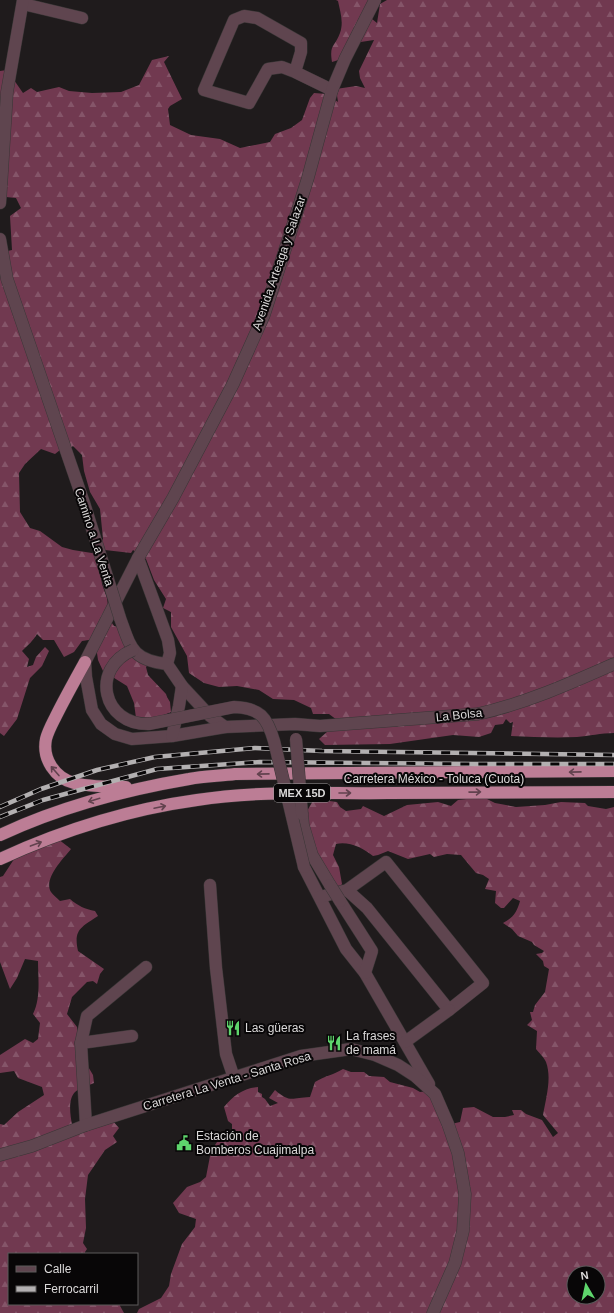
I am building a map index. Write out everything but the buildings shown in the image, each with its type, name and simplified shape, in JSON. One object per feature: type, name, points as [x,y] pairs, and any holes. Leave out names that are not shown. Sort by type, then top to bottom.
[{"type":"highway","points":[[85,662],[59,710],[47,737],[46,752],[48,760],[61,778],[75,783],[99,786],[146,788]]},
{"type":"highway","name":"Carretera México - Toluca (Cuota)","points":[[3,834],[56,812],[85,802],[190,778],[235,774],[614,771]]},
{"type":"highway","name":"Carretera México - Toluca (Cuota)","points":[[0,859],[24,848],[100,821],[197,800],[275,794],[614,792]]},
{"type":"street","name":"Avenida Arteaga y Salazar","points":[[85,662],[138,558],[173,498],[234,384],[264,316],[307,182],[332,90],[345,59],[375,0]]},
{"type":"street","points":[[0,203],[7,92],[23,2],[82,18]]},
{"type":"street","points":[[295,72],[301,52],[301,43],[257,18],[244,16],[234,20],[204,90],[249,103],[268,69],[282,67],[332,90]]},
{"type":"street","name":"Camino a La Venta","points":[[0,239],[7,279],[84,503],[120,618],[133,650]]},
{"type":"street","points":[[138,558],[168,640],[170,653],[167,664],[182,686],[210,716],[225,727]]},
{"type":"street","points":[[167,664],[156,663],[142,658],[133,650],[120,657],[108,673],[106,687],[112,707],[116,713],[134,723],[149,724],[234,707],[253,710],[264,718],[268,723],[274,741],[304,867],[346,949],[365,973],[435,1094]]},
{"type":"street","points":[[85,662],[92,710],[98,721],[108,730],[123,738],[132,739],[172,736],[225,727],[295,724],[303,825],[312,855],[372,951],[365,973]]},
{"type":"street","name":"La Bolsa","points":[[295,724],[320,726],[478,714],[503,708],[544,694],[614,664]]},
{"type":"street","points":[[172,736],[182,686]]},
{"type":"street","points":[[320,897],[347,890],[386,862],[483,983],[405,1042]]},
{"type":"street","points":[[210,885],[216,968],[226,1054],[234,1078]]},
{"type":"street","points":[[347,890],[367,908],[449,1010]]},
{"type":"street","points":[[86,1125],[81,1043],[87,1016],[146,967]]},
{"type":"street","points":[[81,1043],[132,1036]]},
{"type":"street","name":"Carretera La Venta - Santa Rosa","points":[[0,1155],[32,1146],[86,1125],[301,1056],[352,1049],[375,1055],[398,1065],[415,1076],[435,1094],[448,1124],[458,1153],[465,1194],[463,1231],[456,1257],[433,1313]]},
{"type":"green space","points":[[336,0],[370,0],[372,19],[377,23],[380,4],[387,0],[614,0],[614,733],[577,737],[511,736],[513,722],[510,723],[506,719],[503,724],[495,725],[491,733],[479,737],[453,735],[390,744],[325,745],[319,739],[337,720],[329,714],[313,714],[311,708],[294,700],[273,699],[259,690],[237,686],[219,687],[204,683],[189,673],[187,656],[171,627],[171,612],[163,608],[166,599],[154,580],[146,559],[133,550],[131,553],[105,550],[98,545],[103,539],[100,509],[90,492],[84,471],[82,455],[73,446],[64,453],[60,450],[55,454],[41,449],[25,464],[19,473],[20,512],[30,528],[40,531],[62,547],[98,554],[102,584],[107,598],[110,620],[114,626],[128,630],[129,640],[151,661],[146,667],[148,675],[166,694],[170,702],[171,712],[159,717],[156,721],[136,718],[134,703],[127,686],[103,671],[98,660],[95,639],[82,641],[74,652],[64,657],[54,640],[43,640],[37,634],[22,651],[29,659],[27,667],[33,665],[36,657],[45,647],[49,651],[42,666],[30,678],[17,719],[4,736],[0,733],[0,251],[3,252],[12,250],[10,216],[21,208],[16,198],[6,197],[0,206],[0,71],[7,70],[23,93],[31,88],[37,92],[59,87],[69,91],[92,93],[121,92],[139,85],[152,60],[169,56],[164,62],[182,99],[170,106],[168,109],[170,125],[191,135],[220,139],[240,148],[270,142],[275,134],[291,128],[302,120],[310,98],[314,93],[327,94],[338,102],[336,89],[356,86],[365,88],[360,78],[359,71],[374,40],[354,43],[351,56],[332,62],[331,52],[338,38],[342,25],[338,1]]},
{"type":"green space","points":[[483,797],[495,803],[516,807],[545,805],[561,802],[585,803],[588,806],[606,809],[614,807],[614,1313],[137,1313],[139,1309],[161,1298],[169,1286],[171,1274],[182,1244],[195,1227],[196,1219],[179,1213],[173,1203],[187,1187],[200,1182],[206,1177],[211,1151],[217,1142],[223,1142],[232,1137],[232,1124],[228,1121],[224,1107],[231,1099],[243,1091],[258,1087],[258,1092],[262,1094],[262,1097],[270,1106],[278,1103],[269,1098],[275,1090],[284,1097],[291,1099],[310,1097],[315,1082],[343,1069],[351,1072],[364,1072],[369,1076],[384,1077],[390,1082],[413,1088],[420,1092],[428,1091],[451,1124],[460,1122],[463,1108],[474,1107],[493,1117],[514,1115],[512,1110],[521,1110],[526,1114],[542,1120],[553,1137],[558,1133],[543,1115],[548,1088],[548,1068],[545,1060],[536,1049],[537,1031],[527,1025],[532,1020],[530,1012],[533,1012],[535,1005],[545,992],[549,969],[544,966],[543,961],[536,954],[544,951],[532,942],[518,936],[512,929],[503,923],[514,914],[520,901],[513,898],[504,908],[501,908],[495,903],[496,891],[485,889],[489,879],[476,873],[461,855],[447,854],[434,857],[430,854],[408,859],[388,851],[373,856],[365,850],[346,843],[336,844],[333,855],[339,867],[342,884],[336,893],[320,864],[303,817],[314,799],[337,802],[340,807],[346,811],[361,809],[363,806],[384,816],[407,805],[438,802],[451,806],[458,800]]},
{"type":"green space","points":[[58,839],[71,849],[52,875],[49,887],[51,892],[60,901],[70,899],[82,907],[95,911],[98,916],[80,929],[77,944],[78,951],[104,969],[100,974],[97,984],[93,981],[87,982],[72,997],[67,1014],[77,1027],[80,1053],[93,1075],[94,1083],[75,1092],[71,1099],[70,1107],[72,1124],[91,1127],[112,1120],[119,1128],[113,1136],[117,1142],[105,1150],[88,1175],[85,1199],[86,1228],[83,1243],[87,1249],[85,1253],[8,1253],[8,1305],[120,1305],[124,1313],[0,1313],[0,1124],[4,1125],[18,1112],[44,1095],[42,1087],[18,1078],[14,1071],[0,1073],[0,1055],[25,1039],[33,1043],[38,1039],[40,1023],[33,1014],[36,1008],[38,995],[38,961],[25,959],[17,978],[10,989],[0,962],[0,877],[3,876],[20,850]]},
{"type":"railway","points":[[0,807],[41,789],[97,770],[155,757],[255,748],[322,751],[614,755]]},
{"type":"railway","points":[[0,817],[43,800],[157,769],[260,762],[614,764]]},
{"type":"place","name":"Las güeras","points":[[233,1028]]},
{"type":"place","name":"La frases de mamá","points":[[334,1043]]},
{"type":"place","name":"Estación de Bomberos Cuajimalpa","points":[[184,1143]]}]
